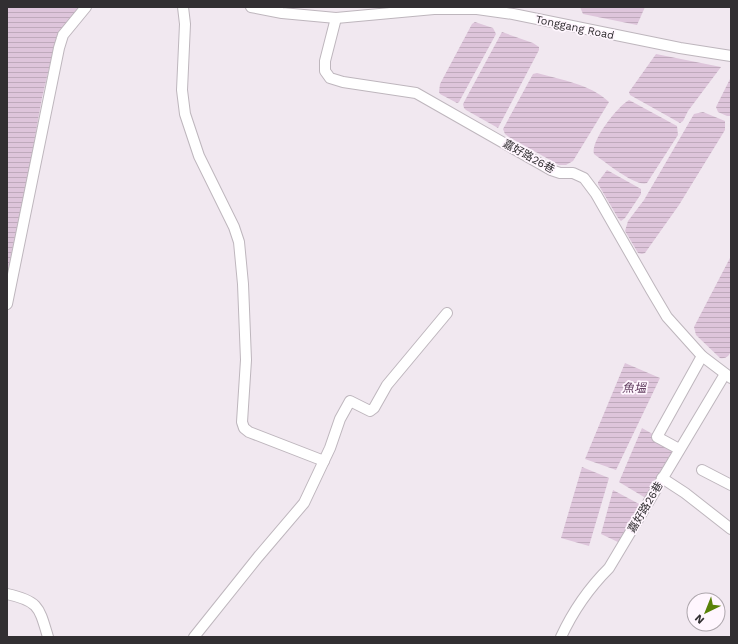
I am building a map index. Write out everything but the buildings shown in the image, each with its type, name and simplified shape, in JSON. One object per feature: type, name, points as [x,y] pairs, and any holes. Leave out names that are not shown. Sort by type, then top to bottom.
[{"type":"street","points":[[7,304],[59,48],[63,35],[86,7]]},
{"type":"street","points":[[183,7],[185,24],[182,90],[184,114],[200,156],[234,228],[239,242],[243,284],[246,360],[242,422],[244,428],[249,432],[324,461]]},
{"type":"street","name":"Tonggang Road","points":[[251,7],[282,13],[336,18],[434,9],[477,9],[513,14],[680,48],[731,56]]},
{"type":"street","name":"嘉好路26巷","points":[[336,18],[325,61],[325,71],[330,78],[343,82],[416,93],[551,170],[560,173],[573,172],[584,178],[596,194],[667,317],[702,356],[728,376],[662,478],[609,568],[594,583],[580,601],[561,637]]},
{"type":"street","points":[[194,637],[254,562],[304,503],[330,448],[343,412],[350,401],[370,411],[374,408],[387,385],[447,313]]},
{"type":"street","points":[[680,449],[657,437],[702,356]]},
{"type":"street","points":[[702,470],[731,485]]},
{"type":"street","points":[[662,478],[685,493],[731,529]]},
{"type":"street","points":[[7,594],[21,597],[35,604],[48,637]]},
{"type":"water","points":[[7,7],[80,7],[57,36],[54,47],[42,98],[30,165],[7,275]]},
{"type":"water","points":[[580,7],[645,7],[637,25],[583,14]]},
{"type":"water","points":[[475,22],[493,28],[496,34],[459,102],[457,103],[440,94],[440,84],[472,24]]},
{"type":"water","points":[[502,32],[533,43],[539,47],[539,50],[498,128],[466,110],[463,104]]},
{"type":"water","points":[[656,54],[721,67],[688,111],[683,121],[680,123],[630,95],[629,92]]},
{"type":"water","points":[[537,73],[584,87],[593,91],[609,102],[573,161],[566,165],[559,165],[509,137],[505,134],[503,129],[533,74]]},
{"type":"water","points":[[731,77],[731,116],[727,116],[718,112],[716,107]]},
{"type":"water","points":[[629,100],[677,126],[678,135],[647,183],[635,181],[594,154],[596,141],[600,133],[618,109]]},
{"type":"water","points":[[703,112],[725,121],[725,130],[679,205],[645,253],[638,253],[625,231],[628,221],[644,200],[694,114]]},
{"type":"water","points":[[607,170],[641,189],[641,194],[625,218],[621,221],[598,184]]},
{"type":"water","points":[[731,256],[731,351],[727,357],[720,358],[696,335],[694,327]]},
{"type":"water","name":"魚塭","points":[[625,363],[660,378],[616,470],[585,459]]},
{"type":"water","points":[[642,428],[679,449],[649,500],[619,482]]},
{"type":"water","points":[[582,467],[609,478],[589,546],[561,538]]},
{"type":"water","points":[[613,490],[641,505],[620,543],[601,534]]}]
